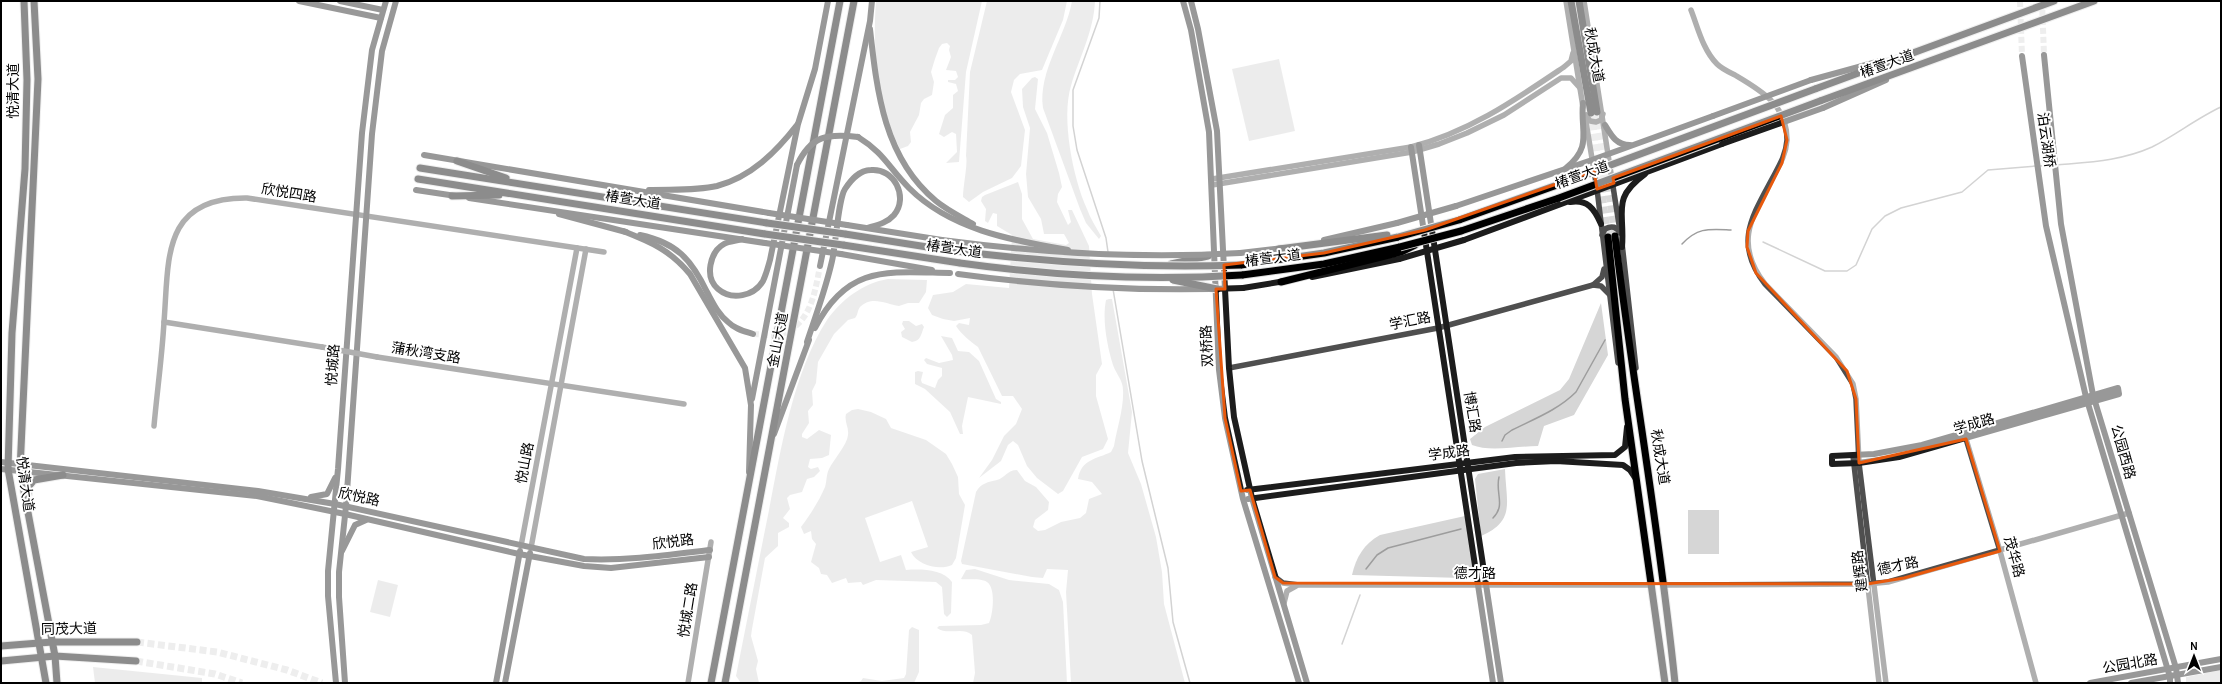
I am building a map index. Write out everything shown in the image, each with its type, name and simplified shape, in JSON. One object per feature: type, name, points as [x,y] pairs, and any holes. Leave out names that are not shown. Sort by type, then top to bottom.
[{"type":"main road","name":"悦清大道","points":[[24,1],[27,80],[25,169],[12,333],[4,465],[40,642],[46,683]]},
{"type":"main road","name":"悦清大道","points":[[34,1],[38,79],[20,467],[55,656],[57,683]]},
{"type":"main road","points":[[300,1],[381,18]]},
{"type":"main road","points":[[340,1],[383,10]]},
{"type":"main road","name":"悦城路","points":[[336,683],[328,596],[328,571],[338,469],[355,215],[372,50],[386,1]]},
{"type":"main road","name":"悦城路","points":[[345,683],[339,597],[341,554],[346,506],[372,134],[382,51],[396,1]]},
{"type":"main road","points":[[742,239],[724,244],[712,257],[710,275],[718,289],[734,296],[751,293],[763,281],[770,260],[798,124],[815,69],[828,1]]},
{"type":"main road","name":"金山大道","points":[[711,683],[749,491],[838,16],[839,1]]},
{"type":"main road","name":"金山大道","points":[[725,683],[856,1]]},
{"type":"main road","points":[[820,266],[870,22],[872,1]]},
{"type":"main road","name":"双桥路","points":[[1183,1],[1191,30],[1209,132],[1220,370],[1225,418],[1243,499],[1299,683]]},
{"type":"main road","name":"双桥路","points":[[1191,1],[1218,131],[1229,368],[1234,417],[1252,498],[1307,683]]},
{"type":"main road","name":"秋成大道","points":[[1571,1],[1594,113]]},
{"type":"main road","name":"秋成大道","points":[[1579,1],[1594,113]]},
{"type":"main road","name":"椿萱大道","points":[[420,168],[940,249],[1066,262],[1158,267],[1241,265],[1324,253],[1398,235],[1417,232],[1459,220],[2054,1]]},
{"type":"main road","name":"椿萱大道","points":[[418,179],[766,234],[1020,271],[1159,278],[1242,275],[1400,253],[1420,242],[1561,200],[1822,105],[1914,68],[2094,1]]},
{"type":"main road","points":[[870,22],[876,88],[891,141],[918,184],[935,205]]},
{"type":"main road","points":[[1278,249],[1397,224],[1456,206],[1610,154],[1811,80],[1911,53]]},
{"type":"main road","name":"泊云湖桥","points":[[2044,54],[2061,224]]},
{"type":"main road","name":"泊云湖桥","points":[[2022,56],[2046,226]]},
{"type":"main road","points":[[1562,170],[1577,157],[1584,144],[1583,103]]},
{"type":"main road","points":[[416,190],[765,242],[958,274],[1068,287],[1160,290],[1243,288],[1281,282],[1400,253],[1464,240],[1561,200],[1651,170],[1822,105]]},
{"type":"main road","points":[[632,190],[680,189],[717,186],[752,171],[778,148],[798,124]]},
{"type":"main road","points":[[1605,125],[1616,141],[1624,145],[1634,145]]},
{"type":"main road","points":[[749,491],[751,405],[797,165],[804,150],[821,138],[839,134],[858,137],[872,146],[889,162],[909,188],[935,205],[986,233],[1018,242],[1085,253]]},
{"type":"main road","name":"博汇路","points":[[1419,147],[1468,466],[1493,683]]},
{"type":"main road","name":"博汇路","points":[[1411,150],[1460,467],[1501,683]]},
{"type":"main road","points":[[424,155],[769,213],[989,246],[1085,253],[1159,256],[1214,255],[1398,235]]},
{"type":"main road","points":[[457,161],[523,184]]},
{"type":"main road","points":[[772,440],[807,342],[832,261],[844,190],[855,176],[871,170],[887,174],[897,184],[901,200],[895,214],[885,222],[867,228]]},
{"type":"main road","points":[[1622,247],[1622,199],[1631,185],[1651,170]]},
{"type":"main road","points":[[452,196],[521,195]]},
{"type":"main road","points":[[1561,200],[1586,203],[1594,211],[1600,224]]},
{"type":"main road","points":[[534,208],[654,238],[670,245],[683,255],[694,268],[720,314],[736,328],[753,334]]},
{"type":"main road","name":"公园西路","points":[[2061,224],[2094,398],[2176,668],[2178,683]]},
{"type":"main road","name":"公园西路","points":[[2046,226],[2087,400],[2169,676]]},
{"type":"main road","points":[[623,231],[667,251],[690,274],[745,368],[751,405]]},
{"type":"main road","name":"秋成大道","points":[[1612,235],[1626,399],[1665,683]]},
{"type":"main road","name":"秋成大道","points":[[1612,235],[1665,585],[1675,683]]},
{"type":"main road","points":[[1158,267],[1214,255]]},
{"type":"main road","points":[[807,342],[827,308],[844,290],[854,283],[877,274],[890,272],[950,273]]},
{"type":"main road","points":[[1159,278],[1217,289]]},
{"type":"main road","name":"学成路","points":[[2087,400],[1966,438],[1899,457],[1856,463],[1832,464],[1832,456],[1856,456],[1922,445],[2119,391]]},
{"type":"main road","name":"学成路","points":[[1241,491],[1460,467],[1533,456],[1615,455],[1625,447],[1628,414]]},
{"type":"main road","name":"学成路","points":[[1468,466],[1534,461],[1620,465],[1630,470],[1637,482]]},
{"type":"main road","name":"欣悦路","points":[[4,465],[258,490],[346,506],[584,559],[612,560],[709,553]]},
{"type":"main road","name":"欣悦路","points":[[20,467],[63,475],[257,496],[334,511],[519,554],[584,566],[611,568],[709,553]]},
{"type":"main road","name":"学成路","points":[[1243,499],[1460,467]]},
{"type":"main road","points":[[297,498],[327,494],[331,490],[338,469]]},
{"type":"main road","points":[[28,516],[27,496],[31,482],[38,478],[63,475]]},
{"type":"main road","points":[[341,554],[355,525],[360,521],[369,520]]},
{"type":"main road","name":"悦山路","points":[[496,683],[521,546]]},
{"type":"main road","name":"悦山路","points":[[505,683],[531,548]]},
{"type":"main road","name":"同茂大道","points":[[1,646],[40,642],[138,642]]},
{"type":"main road","name":"同茂大道","points":[[1,661],[55,656],[136,661]]},
{"type":"main road","name":"公园北路","points":[[2131,683],[2169,676],[2176,668],[2221,659]]},
{"type":"main road","name":"公园北路","points":[[2090,683],[2178,675],[2221,667]]},
{"type":"street","points":[[1566,1],[1583,103],[1605,125],[1614,183],[1612,235],[1602,277],[1593,285]]},
{"type":"street","points":[[1584,1],[1594,113],[1592,160],[1600,224],[1622,247],[1635,347],[1637,400]]},
{"type":"street","name":"建辉路","points":[[1691,10],[1711,57],[1719,66],[1760,90],[1772,99],[1779,110],[1785,127],[1785,152],[1782,163],[1751,218],[1748,231],[1747,248],[1756,273],[1836,357],[1847,371],[1853,384],[1856,399],[1856,463],[1870,584],[1879,683]]},
{"type":"street","points":[[1212,182],[1411,150],[1464,129],[1501,110],[1564,67],[1571,61],[1574,51]]},
{"type":"street","points":[[1419,147],[1467,133],[1504,115],[1561,78],[1571,78],[1580,89]]},
{"type":"street","name":"欣悦四路","points":[[154,426],[164,322],[167,260],[170,248],[182,224],[202,207],[224,199],[247,198],[604,252]]},
{"type":"street","name":"悦山路","points":[[521,546],[577,248]]},
{"type":"street","name":"悦山路","points":[[531,548],[586,249]]},
{"type":"street","points":[[1605,265],[1615,348],[1626,399]]},
{"type":"street","points":[[1593,285],[1604,288],[1609,295]]},
{"type":"street","name":"学汇路","points":[[1229,368],[1438,328],[1593,285]]},
{"type":"street","name":"蒲秋湾支路","points":[[164,322],[552,385],[684,404]]},
{"type":"street","name":"茂华路","points":[[1966,438],[2000,551],[2036,683]]},
{"type":"street","name":"德才路","points":[[1665,585],[1870,584],[1904,578],[2129,513]]},
{"type":"street","name":"悦城二路","points":[[688,683],[711,542]]},
{"type":"street","name":"德才路","points":[[1276,577],[1283,583],[1299,585],[1652,585]]},
{"type":"street","name":"建辉路","points":[[1870,584],[1886,683]]},
{"type":"street","points":[[1284,604],[1287,591],[1299,585]]},
{"type":"highlighted area","points":[[1781,116],[1787,140],[1782,163],[1748,231],[1747,247],[1756,273],[1847,371],[1856,399],[1859,463],[1966,439],[2000,551],[1904,578],[1867,584],[1283,583],[1275,577],[1250,490],[1241,491],[1225,418],[1216,289],[1225,289],[1224,265],[1324,253],[1425,230],[1594,171],[1597,189],[1614,183],[1613,178]]},
{"type":"shaded area","points":[[876,1],[982,1],[966,72],[959,162],[946,163],[957,152],[956,134],[952,132],[944,137],[939,134],[945,115],[953,108],[953,95],[958,91],[956,84],[948,82],[948,80],[955,80],[958,77],[956,71],[946,70],[951,57],[949,50],[950,46],[947,43],[942,44],[939,48],[931,72],[934,82],[932,95],[924,99],[921,103],[919,115],[910,132],[911,142],[908,146],[900,149],[886,114],[878,77],[875,39]]},
{"type":"shaded area","points":[[987,1],[1067,1],[1063,20],[1042,70],[1020,74],[1014,80],[1011,92],[1025,130],[1021,166],[1012,178],[983,192],[969,202],[963,197],[970,72]]},
{"type":"shaded area","points":[[1072,1],[1095,1],[1089,34],[1071,86],[1067,114],[1070,148],[1077,181],[1088,212],[1101,236],[1099,239],[1086,223],[1080,209],[1043,108],[1043,94],[1048,67],[1069,14]]},
{"type":"shaded area","points":[[1279,59],[1295,131],[1249,141],[1232,69]]},
{"type":"shaded area","points":[[1035,77],[1038,79],[1035,109],[1047,133],[1062,187],[1058,194],[1057,202],[1068,225],[1071,222],[1068,210],[1072,210],[1089,246],[1092,294],[1102,364],[1096,375],[1096,396],[1108,439],[1103,449],[1082,457],[1063,491],[1058,494],[1037,478],[1027,466],[1018,445],[1013,441],[1008,445],[1001,461],[979,478],[992,460],[1004,436],[1016,424],[1022,409],[1013,396],[1002,396],[978,347],[963,335],[956,326],[959,323],[969,325],[970,318],[954,321],[943,319],[932,315],[928,308],[933,295],[953,292],[966,284],[1009,288],[1012,235],[997,226],[997,214],[993,213],[988,223],[985,221],[986,209],[981,201],[982,197],[985,195],[1018,182],[1022,194],[1022,219],[1033,239],[1066,245],[1069,243],[1064,234],[1044,234],[1041,219],[1028,197],[1026,174],[1030,128],[1023,107],[1022,89],[1032,78]]},
{"type":"shaded area","points":[[888,279],[927,280],[926,292],[919,303],[908,303],[899,306],[879,301],[865,303],[858,310],[855,318],[848,320],[834,334],[818,362],[816,383],[812,391],[813,405],[808,411],[809,423],[802,434],[802,437],[807,439],[819,430],[831,435],[829,455],[822,458],[810,459],[808,467],[811,469],[818,467],[820,471],[814,477],[807,479],[802,492],[790,495],[787,498],[790,509],[783,518],[789,523],[789,527],[778,533],[778,546],[765,558],[752,629],[751,636],[758,661],[756,669],[759,683],[741,683],[736,676],[783,438],[797,387],[815,340],[827,320],[846,299],[861,288]]},
{"type":"shaded area","points":[[1112,299],[1132,412],[1128,453],[1141,484],[1156,537],[1162,572],[1164,604],[1185,683],[1071,683],[1066,592],[1068,570],[1047,569],[1043,578],[962,564],[961,561],[976,492],[985,483],[1000,479],[1011,471],[1017,470],[1025,481],[1036,487],[1049,502],[1048,510],[1035,520],[1033,527],[1038,531],[1045,530],[1061,522],[1080,518],[1086,513],[1089,499],[1102,494],[1092,482],[1078,479],[1082,467],[1095,458],[1111,452],[1114,446],[1121,411],[1123,386],[1113,365],[1106,332],[1105,307],[1106,300]]},
{"type":"shaded area","points":[[1601,303],[1608,355],[1574,415],[1544,426],[1538,446],[1487,448],[1472,445],[1470,439],[1485,427],[1560,390],[1569,379]]},
{"type":"shaded area","points":[[903,321],[909,321],[916,326],[922,324],[924,327],[920,337],[917,340],[912,342],[902,337],[901,332],[905,329],[902,324]]},
{"type":"shaded area","points":[[941,336],[952,338],[958,351],[969,352],[979,361],[996,399],[1001,402],[1001,404],[968,397],[962,426],[963,434],[960,434],[950,412],[925,389],[915,384],[915,372],[918,371],[923,372],[921,380],[922,383],[935,388],[938,380],[942,376],[942,368],[927,364],[924,360],[926,358],[939,363],[953,360],[952,355]]},
{"type":"shaded area","points":[[858,409],[871,412],[886,419],[891,428],[926,440],[946,454],[958,477],[959,494],[965,505],[956,558],[952,565],[947,567],[929,566],[914,557],[911,552],[928,547],[912,501],[865,518],[880,562],[901,555],[906,570],[925,570],[937,572],[943,574],[952,582],[951,613],[947,617],[944,614],[942,587],[936,582],[876,580],[863,585],[861,582],[848,583],[846,578],[832,583],[827,575],[821,574],[819,568],[811,562],[816,544],[812,539],[811,531],[804,534],[801,527],[820,497],[825,487],[829,469],[843,448],[847,439],[848,432],[846,414],[852,410]]},
{"type":"shaded area","points":[[1505,469],[1507,501],[1504,517],[1500,524],[1481,536],[1475,479],[1478,474]]},
{"type":"shaded area","points":[[1688,510],[1719,510],[1719,554],[1688,554]]},
{"type":"shaded area","points":[[1465,516],[1473,569],[1463,578],[1352,575],[1358,557],[1365,547],[1380,535]]},
{"type":"shaded area","points":[[975,569],[1009,580],[1049,584],[1059,590],[1063,602],[1067,683],[973,683],[975,673],[972,635],[964,631],[946,631],[937,628],[939,626],[981,625],[989,623],[992,614],[993,601],[990,585],[981,580],[961,579],[966,570]]},
{"type":"shaded area","points":[[378,580],[398,585],[390,617],[370,612]]},
{"type":"shaded area","points":[[912,627],[919,630],[919,672],[914,683],[857,683],[863,678],[882,681],[904,678],[906,674],[909,630]]},
{"type":"shaded area","points":[[93,667],[202,678],[202,683],[95,683]]},
{"type":"shaded area","points":[[2221,670],[2221,683],[2186,683],[2186,677]]},
{"type":"waterway","points":[[1100,1],[1099,18],[1073,90],[1073,126],[1077,150],[1106,238],[1108,252]]},
{"type":"waterway","points":[[2056,165],[2093,162],[2140,152],[2152,147],[2203,116],[2221,107]]},
{"type":"waterway","points":[[2040,166],[2052,165]]},
{"type":"waterway","points":[[1763,242],[1825,271],[1847,271],[1856,265],[1872,229],[1885,216],[1901,208],[1962,192],[1988,170],[2036,166]]},
{"type":"waterway","points":[[1682,244],[1693,234],[1704,230],[1731,230]]},
{"type":"waterway","points":[[1113,289],[1142,461],[1168,568],[1173,622],[1190,683]]},
{"type":"waterway","points":[[1502,441],[1505,435],[1512,430],[1554,409],[1576,392],[1605,340]]},
{"type":"waterway","points":[[1493,518],[1497,513],[1500,504],[1498,488],[1499,477]]},
{"type":"waterway","points":[[1366,569],[1377,555],[1388,548],[1461,529]]},
{"type":"waterway","points":[[1342,644],[1360,595]]},
{"type":"tunnel","points":[[2020,1],[2022,56]]},
{"type":"tunnel","points":[[2042,1],[2044,55]]},
{"type":"tunnel","points":[[1597,112],[1615,236]]},
{"type":"tunnel","points":[[1591,113],[1608,237]]},
{"type":"tunnel","points":[[753,334],[781,334],[793,328],[800,322],[806,314],[814,296],[820,266]]},
{"type":"tunnel","points":[[137,642],[217,652],[287,670],[322,683]]},
{"type":"tunnel","points":[[136,661],[215,674],[242,683]]}]
